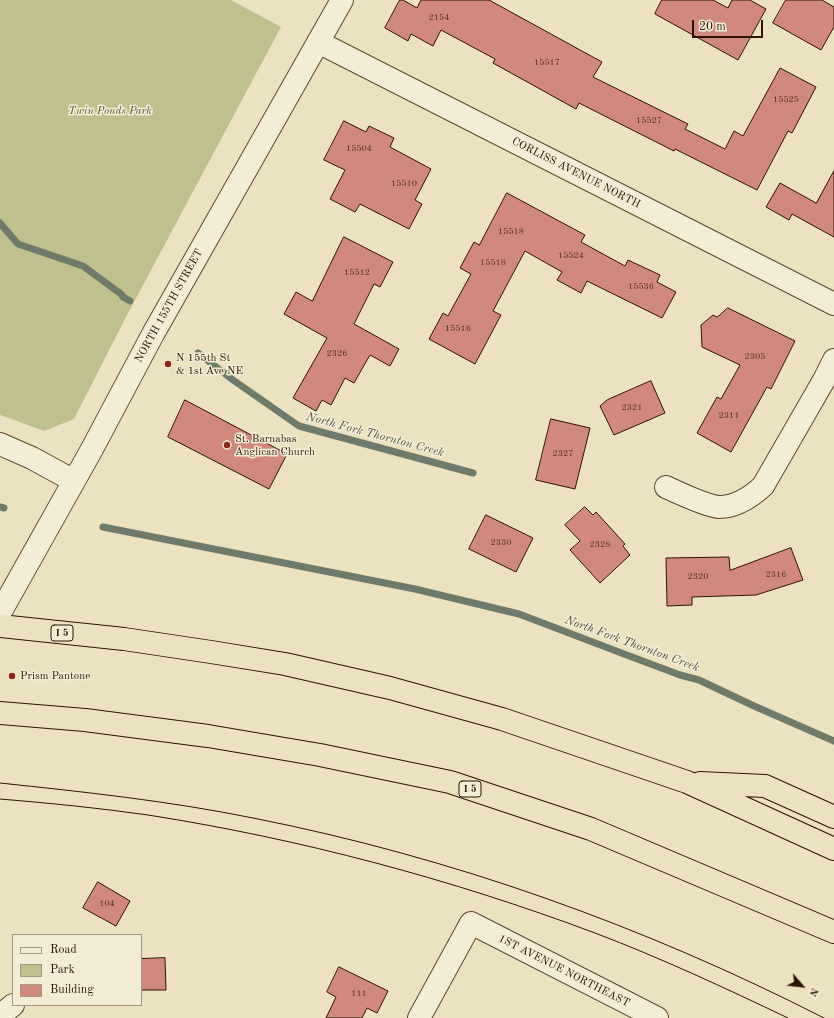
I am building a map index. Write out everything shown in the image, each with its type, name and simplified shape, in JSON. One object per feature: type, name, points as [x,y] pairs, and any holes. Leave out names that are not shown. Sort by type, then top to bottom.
[{"type":"highway","name":"I 5","points":[[0,626],[124,639],[285,664],[390,688],[502,719],[687,782],[834,849]]},
{"type":"highway","name":"I 5","points":[[0,713],[85,720],[208,736],[320,754],[450,782],[591,829],[834,932]]},
{"type":"highway","points":[[687,782],[765,786],[834,817]]},
{"type":"street","name":"NORTH 155TH STREET","points":[[0,613],[74,481],[153,334],[342,0]]},
{"type":"street","name":"CORLISS AVENUE NORTH","points":[[318,42],[834,304]]},
{"type":"street","points":[[666,488],[718,507],[736,504],[752,496],[763,486],[834,360]]},
{"type":"street","points":[[0,444],[32,458],[74,481]]},
{"type":"street","name":"1ST AVENUE NORTHEAST","points":[[419,1018],[471,924],[656,1018]]},
{"type":"street","points":[[0,1018],[2,1014],[12,1006]]},
{"type":"green space","name":"Twin Ponds Park","points":[[0,0],[231,0],[281,27],[127,315],[74,419],[44,431],[0,415]]},
{"type":"building","points":[[400,0],[403,0],[417,8],[421,0],[489,0],[602,62],[593,77],[688,124],[685,129],[725,149],[734,131],[743,136],[780,68],[816,87],[792,133],[788,131],[757,190],[675,149],[674,151],[579,103],[576,109],[493,63],[495,59],[441,30],[433,46],[411,34],[408,41],[385,28]]},
{"type":"building","points":[[662,0],[713,0],[728,8],[732,0],[750,0],[766,9],[738,60],[655,14]]},
{"type":"building","points":[[786,0],[822,0],[834,7],[834,27],[821,50],[773,23]]},
{"type":"building","points":[[344,121],[366,132],[369,126],[394,138],[390,147],[431,169],[415,200],[422,204],[409,229],[360,204],[355,212],[330,199],[345,170],[324,160]]},
{"type":"building","points":[[834,171],[834,237],[792,214],[789,220],[766,207],[780,183],[816,203]]},
{"type":"building","points":[[507,193],[585,235],[581,242],[625,266],[628,260],[660,275],[657,282],[676,292],[662,318],[587,281],[581,293],[557,280],[562,272],[525,251],[493,311],[501,315],[475,364],[429,339],[443,313],[448,316],[471,274],[460,268],[474,242],[479,245]]},
{"type":"building","points":[[344,237],[393,262],[380,287],[374,284],[354,324],[399,349],[390,366],[370,355],[354,383],[345,378],[331,405],[322,400],[316,411],[293,398],[327,338],[284,314],[296,292],[312,301]]},
{"type":"building","points":[[728,308],[795,341],[771,389],[767,387],[731,452],[697,433],[717,397],[721,399],[740,365],[702,347],[701,325],[713,315],[717,317]]},
{"type":"building","points":[[651,381],[665,413],[614,435],[600,406],[607,400]]},
{"type":"building","name":"St. Barnabas Anglican Church","points":[[185,400],[287,454],[269,489],[168,437]]},
{"type":"building","points":[[551,419],[590,428],[575,489],[536,480]]},
{"type":"building","points":[[585,507],[593,515],[596,512],[625,544],[623,546],[630,555],[600,583],[570,550],[580,541],[565,525]]},
{"type":"building","points":[[486,515],[533,538],[516,572],[469,549]]},
{"type":"building","points":[[791,548],[803,580],[756,595],[692,597],[692,605],[667,606],[666,558],[729,557],[730,570]]},
{"type":"building","points":[[98,882],[130,901],[116,926],[83,908]]},
{"type":"building","points":[[165,958],[166,990],[142,990],[142,959]]},
{"type":"building","points":[[339,967],[388,991],[377,1013],[367,1008],[362,1018],[326,1018],[336,997],[327,992]]},
{"type":"waterway","name":"North Fork Thornton Creek","points":[[0,223],[18,244],[83,266],[130,301]]},
{"type":"waterway","name":"North Fork Thornton Creek","points":[[198,353],[233,380],[299,426],[473,473]]},
{"type":"waterway","points":[[0,507],[4,508]]},
{"type":"waterway","name":"North Fork Thornton Creek","points":[[103,527],[415,589],[519,614],[680,675],[699,680],[834,741]]},
{"type":"tram line","points":[[0,783],[127,798],[221,812],[327,834],[400,853],[473,874],[545,898],[616,925],[687,953],[824,1018]]},
{"type":"tram line","points":[[0,799],[111,810],[205,825],[319,849],[431,878],[541,913],[595,933],[668,963],[788,1018]]},
{"type":"place","name":"N 155th St & 1st Ave NE","points":[[168,364]]},
{"type":"place","name":"St. Barnabas Anglican Church","points":[[227,445]]},
{"type":"place","name":"Prism Pantone","points":[[12,676]]}]
